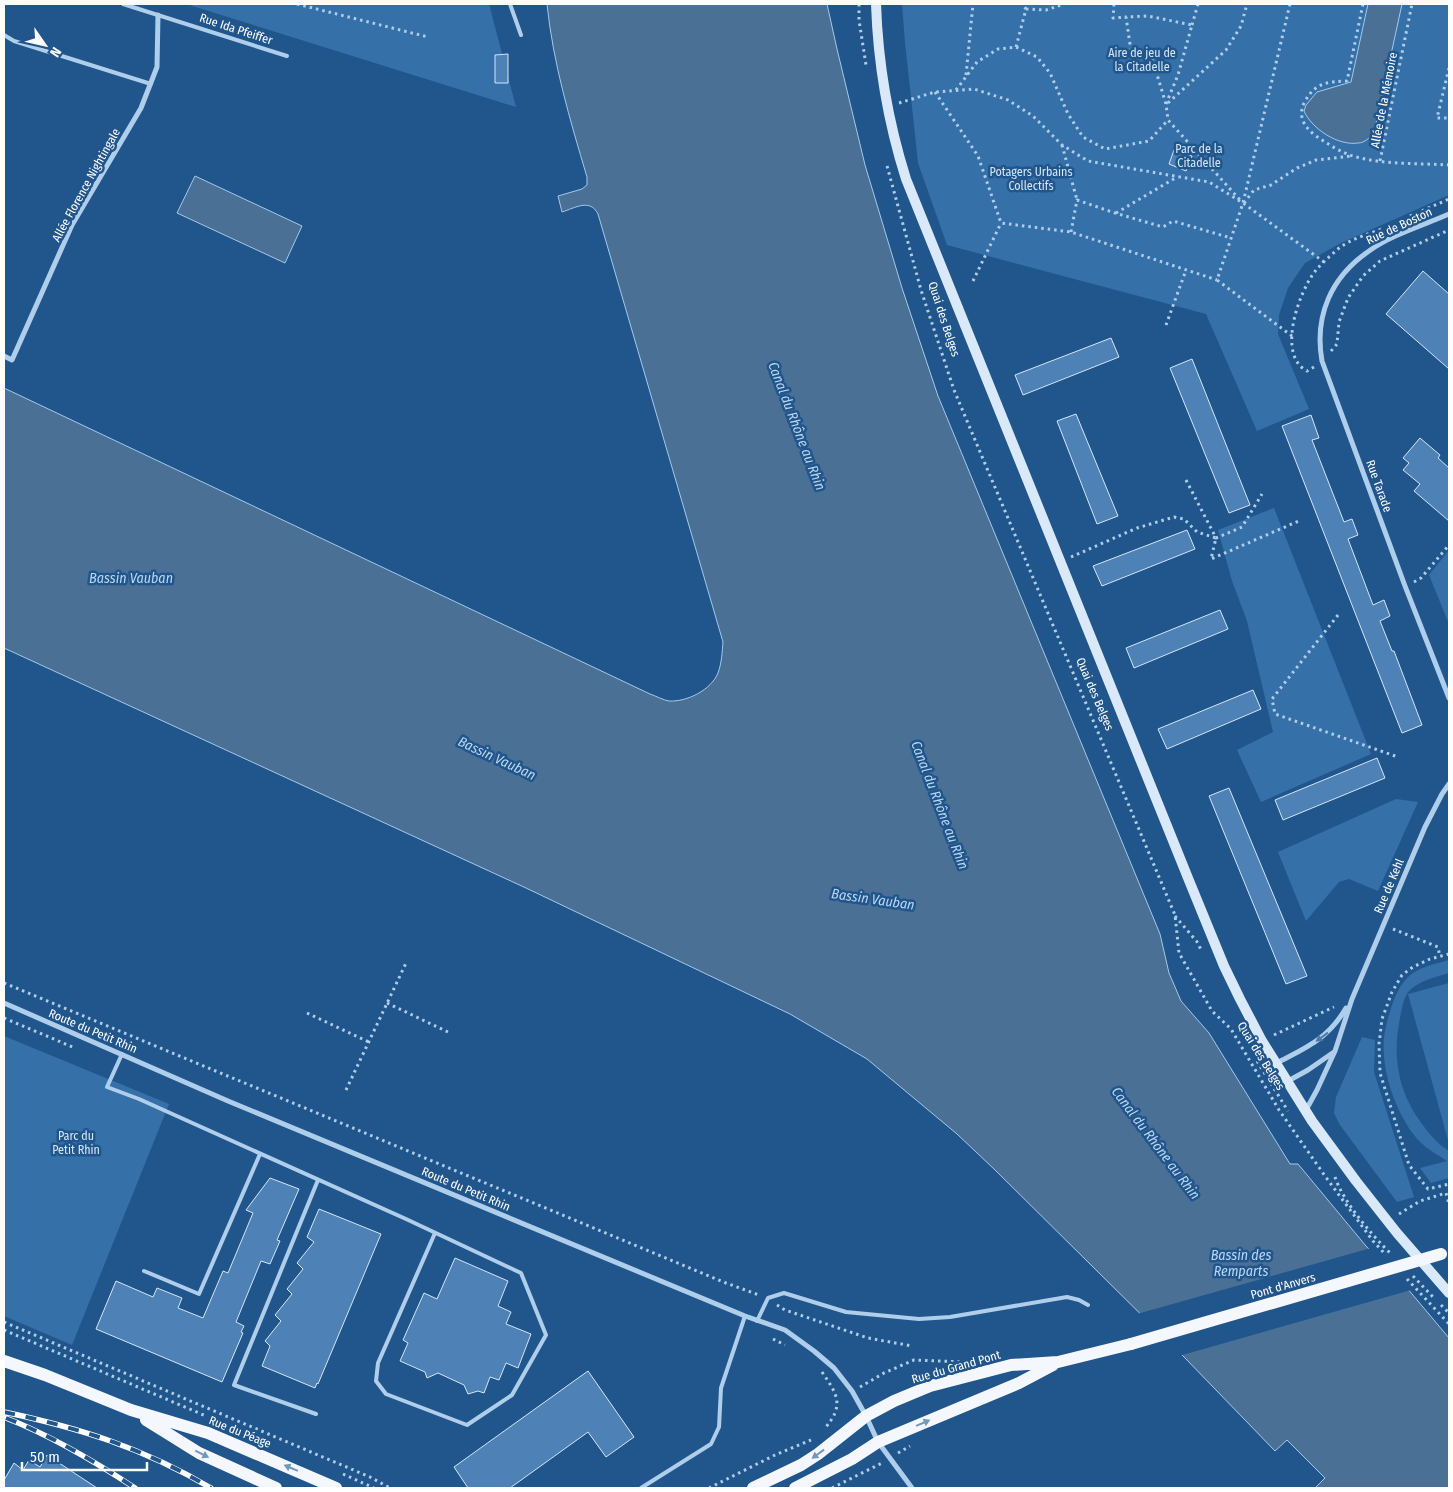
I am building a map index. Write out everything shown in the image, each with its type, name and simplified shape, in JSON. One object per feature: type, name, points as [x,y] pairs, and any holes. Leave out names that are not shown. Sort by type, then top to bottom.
[{"type":"main road","name":"Quai des Belges","points":[[876,4],[880,64],[895,145],[919,213],[1224,966],[1262,1041],[1306,1111],[1388,1222],[1449,1292]]},
{"type":"main road","name":"Pont d'Anvers","points":[[1131,1344],[1445,1253]]},
{"type":"main road","name":"Rue du Grand Pont","points":[[753,1488],[818,1454],[866,1416],[894,1401],[930,1386],[1012,1365],[1058,1362],[1131,1344]]},
{"type":"main road","name":"Rue du Péage","points":[[4,1361],[45,1375],[131,1410],[208,1433],[336,1488]]},
{"type":"main road","name":"Rue du Grand Pont","points":[[795,1488],[852,1459],[878,1442],[1019,1383],[1058,1362]]},
{"type":"main road","name":"Rue du Péage","points":[[131,1410],[199,1453],[276,1488]]},
{"type":"street","name":"Allée Florence Nightingale","points":[[4,356],[12,360],[72,225],[141,108],[157,67],[158,15]]},
{"type":"street","name":"Rue de Boston","points":[[1339,280],[1369,250],[1449,214]]},
{"type":"street","name":"Rue Tarade","points":[[1339,280],[1330,295],[1319,327],[1319,345],[1322,361],[1405,586],[1449,698]]},
{"type":"street","name":"Rue de Kehl","points":[[1306,1111],[1318,1090],[1335,1051],[1352,999],[1383,925],[1432,813],[1449,784]]},
{"type":"street","name":"Rue de Kehl","points":[[1277,1063],[1316,1042],[1329,1032],[1340,1019],[1352,999]]},
{"type":"street","name":"Route du Petit Rhin","points":[[4,1003],[235,1103],[757,1321],[785,1330],[821,1356],[834,1368],[866,1416],[878,1442],[912,1488]]},
{"type":"street","points":[[1288,1082],[1335,1051]]},
{"type":"lane","name":"Rue Ida Pfeiffer","points":[[123,4],[287,56]]},
{"type":"lane","points":[[510,4],[521,35]]},
{"type":"lane","points":[[4,35],[14,41],[151,84]]},
{"type":"lane","points":[[122,1054],[107,1086],[139,1099],[435,1233],[521,1273],[546,1335],[512,1394],[467,1425],[386,1394],[376,1381],[378,1363],[435,1233]]},
{"type":"lane","points":[[144,1271],[199,1294],[260,1154]]},
{"type":"lane","points":[[316,1414],[234,1385],[318,1180]]},
{"type":"lane","points":[[757,1321],[768,1298],[784,1293],[846,1312],[919,1319],[950,1317],[1066,1297],[1079,1300],[1088,1305]]},
{"type":"lane","points":[[641,1488],[711,1444],[719,1426],[721,1388],[745,1316]]},
{"type":"path","points":[[297,4],[428,37]]},
{"type":"path","points":[[859,4],[859,20],[867,74]]},
{"type":"path","points":[[966,76],[972,4]]},
{"type":"path","points":[[1022,4],[1026,9],[1046,10],[1064,4]]},
{"type":"path","points":[[1114,4],[1113,18],[1148,16],[1192,25]]},
{"type":"path","points":[[1166,104],[1178,75],[1198,4]]},
{"type":"path","points":[[1166,104],[1226,50],[1241,26],[1247,4]]},
{"type":"path","points":[[1217,280],[1243,203],[1290,4]]},
{"type":"path","points":[[1363,4],[1347,81],[1322,84],[1311,90],[1301,112],[1307,130],[1327,144],[1354,156],[1380,161]]},
{"type":"path","name":"Allée de la Mémoire","points":[[1412,4],[1380,161],[1449,165]]},
{"type":"path","points":[[1016,47],[1026,9]]},
{"type":"path","points":[[1126,17],[1130,51],[1151,55],[1166,104],[1168,120],[1243,203]]},
{"type":"path","points":[[955,91],[977,62],[998,49],[1016,47],[1037,57],[1050,73],[1068,114],[1083,137],[1106,149],[1149,141],[1168,120]]},
{"type":"path","points":[[1449,68],[1437,118],[1449,118]]},
{"type":"path","points":[[888,106],[935,92],[974,88],[1008,100],[1033,116],[1062,146],[1088,161],[1209,182],[1243,203],[1324,262]]},
{"type":"path","points":[[935,92],[978,156],[1001,223],[973,281]]},
{"type":"path","points":[[1062,146],[1076,200],[1070,232]]},
{"type":"path","points":[[1243,203],[1254,190],[1271,185],[1297,168],[1316,160],[1354,156]]},
{"type":"path","name":"Quai des Belges","points":[[886,163],[921,290],[954,390],[1175,915],[1179,953],[1212,1011],[1231,1029],[1279,1110],[1324,1176],[1373,1241],[1392,1262]]},
{"type":"path","points":[[1115,213],[1177,176]]},
{"type":"path","points":[[1076,200],[1163,227],[1173,221],[1232,238]]},
{"type":"path","points":[[1001,223],[1070,232],[1217,280],[1292,337]]},
{"type":"path","points":[[1322,361],[1337,344],[1339,322],[1343,310],[1348,298],[1363,276],[1380,261],[1449,230]]},
{"type":"path","points":[[1166,326],[1186,270]]},
{"type":"path","points":[[1186,480],[1216,538],[1211,559],[1301,520]]},
{"type":"path","points":[[1060,562],[1137,528],[1174,517],[1184,519],[1196,532],[1216,538],[1242,527],[1262,494]]},
{"type":"path","points":[[1405,586],[1421,578],[1449,545]]},
{"type":"path","points":[[1338,615],[1272,699],[1275,714],[1398,757]]},
{"type":"path","points":[[1383,925],[1438,947],[1440,957]]},
{"type":"path","points":[[1449,954],[1413,967],[1402,975],[1392,992],[1382,1019],[1379,1044],[1380,1073],[1409,1165],[1428,1189],[1449,1184]]},
{"type":"path","points":[[346,1090],[408,961]]},
{"type":"path","name":"Route du Petit Rhin","points":[[4,983],[726,1284],[768,1298],[785,1310],[868,1338],[912,1346]]},
{"type":"path","points":[[387,1004],[448,1032]]},
{"type":"path","points":[[1283,1032],[1336,1006]]},
{"type":"path","points":[[307,1013],[369,1042]]},
{"type":"path","points":[[1388,1222],[1420,1201],[1446,1193],[1449,1204]]},
{"type":"path","points":[[1405,1276],[1449,1324]]},
{"type":"path","points":[[4,1322],[370,1477],[390,1488]]},
{"type":"path","points":[[4,1330],[213,1419]]},
{"type":"path","points":[[821,1432],[835,1412],[837,1398],[835,1391]]},
{"type":"path","points":[[710,1488],[774,1455],[815,1438]]},
{"type":"path","points":[[340,1472],[374,1488]]},
{"type":"path","points":[[832,1488],[864,1474]]},
{"type":"green space","points":[[186,4],[489,4],[516,107]]},
{"type":"green space","name":"Parc de la Citadelle","points":[[902,4],[1449,4],[1449,195],[1341,243],[1305,263],[1288,288],[1279,315],[1278,334],[1309,409],[1257,431],[1206,314],[947,245],[918,163]]},
{"type":"green space","points":[[1274,508],[1371,754],[1261,802],[1237,750],[1273,732],[1247,621],[1232,581],[1218,530]]},
{"type":"green space","points":[[1449,550],[1449,624],[1429,575]]},
{"type":"green space","points":[[1396,799],[1418,802],[1378,891],[1349,879],[1339,882],[1306,921],[1278,852]]},
{"type":"green space","points":[[1449,960],[1449,973],[1424,981],[1410,990],[1403,1003],[1398,1032],[1397,1060],[1402,1087],[1407,1099],[1428,1132],[1449,1151],[1449,1178],[1431,1183],[1420,1168],[1447,1161],[1421,1143],[1401,1114],[1387,1076],[1384,1038],[1392,1004],[1404,981],[1411,974],[1421,969]]},
{"type":"green space","points":[[1449,983],[1449,1144],[1408,994]]},
{"type":"green space","name":"Parc du Petit Rhin","points":[[4,1036],[169,1104],[72,1345],[4,1316]]},
{"type":"green space","points":[[1362,1037],[1375,1040],[1374,1072],[1414,1197],[1397,1202],[1340,1125],[1334,1113],[1336,1097]]},
{"type":"water","points":[[547,4],[827,4],[865,165],[902,288],[938,396],[1160,934],[1169,973],[1181,1001],[1209,1033],[1290,1164],[1298,1164],[1366,1246],[1407,1288],[1449,1338],[1449,1488],[1315,1488],[1325,1478],[1287,1440],[1275,1451],[1185,1358],[957,1134],[867,1059],[790,1014],[526,888],[4,648],[4,388],[664,700],[676,701],[691,697],[710,685],[718,673],[723,642],[598,214],[595,209],[587,205],[562,212],[558,196],[582,189],[587,185],[587,177],[568,113],[558,70]]},
{"type":"water","points":[[1368,4],[1402,4],[1374,133],[1363,142],[1342,142],[1319,130],[1304,111],[1306,105],[1317,92],[1351,82]]},
{"type":"water","points":[[195,176],[302,226],[285,263],[177,213]]},
{"type":"pier","points":[[1371,1248],[1411,1290],[1179,1356],[1137,1314]]},
{"type":"building","points":[[508,54],[508,83],[495,83],[495,55]]},
{"type":"building","points":[[1174,150],[1192,156],[1186,171],[1169,164]]},
{"type":"building","points":[[1423,271],[1449,294],[1449,369],[1386,314]]},
{"type":"building","points":[[1111,338],[1119,357],[1023,395],[1015,375]]},
{"type":"building","points":[[1192,359],[1250,505],[1229,513],[1170,368]]},
{"type":"building","points":[[1076,414],[1118,516],[1097,524],[1057,421]]},
{"type":"building","points":[[1311,415],[1319,438],[1312,440],[1344,522],[1352,519],[1358,535],[1348,539],[1373,605],[1384,600],[1390,616],[1380,621],[1392,651],[1394,651],[1422,725],[1402,733],[1282,426]]},
{"type":"building","points":[[1420,438],[1440,455],[1438,458],[1449,468],[1449,521],[1414,491],[1420,484],[1403,470],[1409,463],[1403,458]]},
{"type":"building","points":[[1187,530],[1195,549],[1102,586],[1093,566]]},
{"type":"building","points":[[1220,610],[1228,629],[1134,668],[1126,648]]},
{"type":"building","points":[[1253,690],[1261,709],[1167,749],[1158,729]]},
{"type":"building","points":[[1377,758],[1385,778],[1283,820],[1275,800]]},
{"type":"building","points":[[1229,788],[1307,976],[1286,984],[1209,796]]},
{"type":"building","points":[[270,1178],[299,1189],[277,1240],[280,1241],[270,1264],[261,1261],[236,1322],[244,1326],[241,1332],[243,1333],[222,1382],[96,1329],[116,1281],[153,1297],[157,1288],[182,1298],[178,1308],[203,1318],[223,1271],[228,1273],[253,1213],[246,1210]]},
{"type":"building","points":[[319,1209],[381,1234],[315,1388],[262,1366],[270,1346],[265,1341],[281,1321],[275,1315],[292,1294],[287,1289],[303,1269],[297,1263],[314,1242],[307,1237]]},
{"type":"building","points":[[455,1258],[508,1281],[498,1306],[511,1312],[506,1324],[531,1334],[518,1368],[506,1363],[499,1380],[490,1377],[484,1393],[478,1391],[468,1394],[464,1385],[438,1373],[427,1378],[425,1372],[400,1361],[408,1343],[403,1340],[424,1293],[437,1299]]},
{"type":"building","points":[[588,1371],[634,1437],[606,1457],[588,1432],[510,1488],[468,1488],[454,1467]]},
{"type":"building","points":[[47,1455],[97,1488],[4,1488],[4,1480],[14,1463],[23,1470],[29,1460],[40,1467]]},
{"type":"railway","points":[[4,1412],[59,1425],[110,1441],[161,1462],[211,1488]]},
{"type":"railway","points":[[6,1418],[72,1450],[135,1488]]},
{"type":"park label","name":"Aire de jeu de la Citadelle","points":[[1142,60]]},
{"type":"park label","name":"Potagers Urbains Collectifs","points":[[1031,179]]},
{"type":"water label","name":"Canal du Rhône au Rhin","points":[[797,426]]},
{"type":"water label","name":"Bassin Vauban","points":[[131,578]]},
{"type":"water label","name":"Bassin Vauban","points":[[497,758]]},
{"type":"water label","name":"Canal du Rhône au Rhin","points":[[940,805]]},
{"type":"water label","name":"Bassin Vauban","points":[[873,899]]},
{"type":"water label","name":"Canal du Rhône au Rhin","points":[[1156,1143]]},
{"type":"water label","name":"Bassin des Remparts","points":[[1241,1264]]}]
